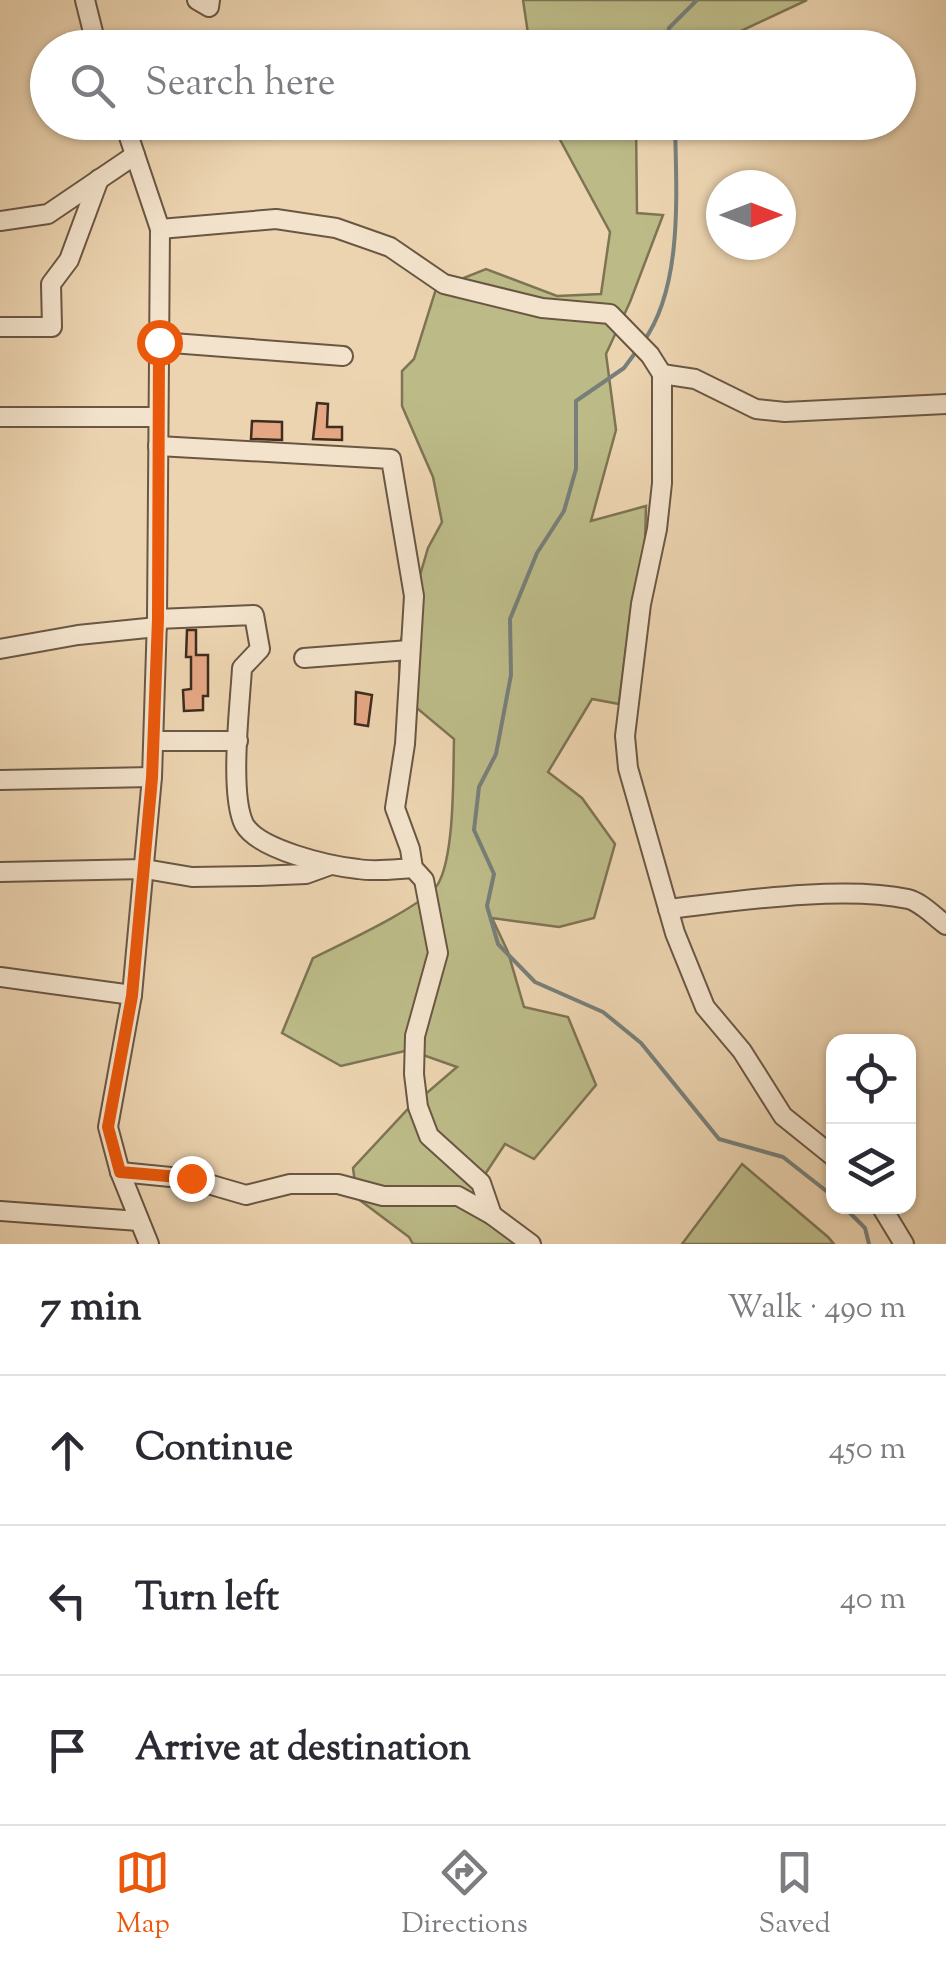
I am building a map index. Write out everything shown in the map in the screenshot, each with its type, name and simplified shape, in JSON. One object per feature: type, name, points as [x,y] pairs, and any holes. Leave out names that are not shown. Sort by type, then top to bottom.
[{"type":"street","points":[[85,0],[92,30]]},
{"type":"street","points":[[197,0],[210,7],[210,0]]},
{"type":"street","points":[[131,140],[160,228],[157,623],[152,778],[132,996],[108,1127],[120,1172],[149,1244]]},
{"type":"street","points":[[0,221],[48,214],[136,155]]},
{"type":"street","points":[[0,327],[52,328],[51,284],[69,260],[100,179]]},
{"type":"street","points":[[160,228],[276,219],[336,228],[390,247],[444,284],[542,308],[610,314],[650,355],[662,374],[662,484],[658,529],[641,604],[625,736],[628,768],[668,910],[705,1007],[742,1050],[783,1116],[826,1151]]},
{"type":"street","points":[[159,342],[343,356]]},
{"type":"street","points":[[662,374],[695,379],[756,409],[784,412],[946,404]]},
{"type":"street","points":[[0,417],[158,417]]},
{"type":"street","points":[[158,446],[391,458],[414,596],[405,744],[395,808],[413,868],[424,880],[438,953],[415,1036],[418,1107],[429,1136],[481,1183],[492,1214]]},
{"type":"street","points":[[0,649],[157,623],[254,615],[260,649],[242,668],[238,740],[238,798],[245,825],[260,840],[331,865],[362,870],[413,868]]},
{"type":"street","points":[[304,658],[409,650]]},
{"type":"street","points":[[154,741],[238,740]]},
{"type":"street","points":[[0,780],[152,778]]},
{"type":"street","points":[[0,872],[144,869],[192,877],[258,876],[306,874],[331,865]]},
{"type":"street","points":[[668,910],[745,900],[843,895],[912,899],[946,925]]},
{"type":"street","points":[[0,977],[132,996]]},
{"type":"street","points":[[120,1172],[191,1178],[246,1195],[290,1184],[338,1184],[383,1196],[458,1196],[492,1214],[531,1244]]},
{"type":"street","points":[[0,1211],[140,1221]]},
{"type":"street","points":[[886,1214],[904,1244]]},
{"type":"shaded area","points":[[523,0],[807,0],[743,30],[527,30]]},
{"type":"shaded area","points":[[560,140],[636,140],[637,213],[663,215],[606,354],[616,430],[591,521],[646,506],[645,545],[632,600],[619,704],[592,699],[548,772],[582,798],[615,844],[594,918],[559,927],[492,918],[508,952],[524,1007],[568,1017],[596,1085],[534,1159],[505,1144],[476,1188],[534,1244],[413,1244],[357,1198],[353,1168],[407,1110],[457,1067],[409,1050],[341,1066],[282,1033],[313,958],[381,924],[430,893],[444,871],[448,854],[454,739],[400,694],[399,647],[428,548],[442,522],[433,477],[402,406],[402,371],[414,359],[436,289],[486,269],[557,296],[601,294],[610,232]]},
{"type":"shaded area","points":[[742,1164],[828,1237],[834,1244],[682,1244]]},
{"type":"building","points":[[317,403],[328,404],[327,427],[342,427],[342,440],[313,439]]},
{"type":"building","points":[[252,421],[282,422],[282,440],[251,439]]},
{"type":"building","points":[[187,630],[196,630],[196,655],[208,655],[208,696],[203,696],[203,710],[184,711],[183,690],[191,689]]},
{"type":"building","points":[[356,692],[372,695],[368,726],[355,724]]},
{"type":"waterway","points":[[669,30],[697,0]]},
{"type":"waterway","points":[[643,342],[656,319],[671,265],[675,236],[675,140]]},
{"type":"waterway","points":[[638,349],[624,368],[576,401],[576,469],[564,511],[537,553],[510,619],[511,675],[496,754],[479,787],[474,830],[494,874],[487,906],[498,944],[535,982],[603,1012],[641,1043],[719,1139],[783,1157],[826,1191]]},
{"type":"waterway","points":[[851,1214],[865,1228],[869,1244]]},
{"type":"route","points":[[159,342],[158,619],[152,778],[132,996],[108,1127],[120,1172],[191,1178]]}]
